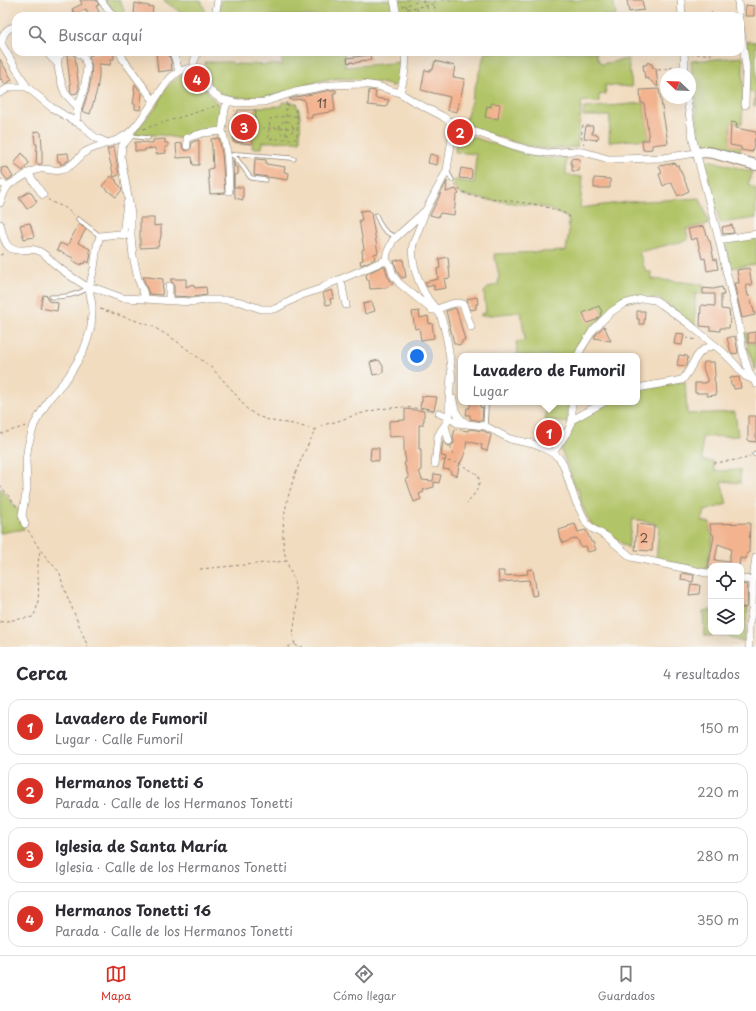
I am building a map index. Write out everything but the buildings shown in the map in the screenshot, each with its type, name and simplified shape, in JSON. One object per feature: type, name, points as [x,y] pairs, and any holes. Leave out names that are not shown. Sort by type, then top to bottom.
[{"type":"main road","points":[[696,153],[713,153],[756,165]]},
{"type":"street","points":[[101,0],[110,12]]},
{"type":"street","points":[[215,12],[218,0]]},
{"type":"street","points":[[394,0],[396,12]]},
{"type":"street","points":[[681,0],[682,12]]},
{"type":"street","points":[[738,0],[739,12]]},
{"type":"street","points":[[12,28],[4,32],[1,41],[2,45],[27,87],[51,107],[83,126],[96,138],[108,143]]},
{"type":"street","points":[[744,53],[746,67],[745,105]]},
{"type":"street","points":[[50,56],[57,63],[68,97],[78,108]]},
{"type":"street","points":[[57,63],[59,56]]},
{"type":"street","points":[[76,122],[78,108],[84,89],[87,66],[83,56]]},
{"type":"street","points":[[122,56],[154,101]]},
{"type":"street","points":[[174,56],[179,71]]},
{"type":"street","points":[[194,68],[196,56]]},
{"type":"street","points":[[400,93],[405,73],[405,56]]},
{"type":"street","points":[[686,68],[687,56]]},
{"type":"street","points":[[146,299],[138,279],[134,256],[131,236],[131,214],[121,157],[122,146],[164,86],[179,71],[185,68],[194,68],[200,73],[210,90],[225,100],[235,103],[264,102],[295,92],[322,86],[347,83],[362,84],[377,86],[400,93],[442,116],[461,129],[479,133],[529,150],[547,153],[572,150],[581,151],[608,159],[627,160],[663,158],[696,153]]},
{"type":"street","points":[[0,93],[10,87],[27,87]]},
{"type":"street","points":[[225,100],[222,131],[230,154],[229,191]]},
{"type":"street","points":[[688,104],[696,153],[719,240],[739,326],[743,353],[749,372],[755,382]]},
{"type":"street","points":[[454,125],[447,170],[426,210],[414,240],[412,250],[419,283],[428,299],[440,314],[443,324],[447,341],[455,412],[469,425]]},
{"type":"street","points":[[0,203],[8,186],[28,173],[40,169],[60,171],[84,153],[96,147],[118,140],[132,131]]},
{"type":"street","points":[[187,146],[187,138],[203,133],[222,131]]},
{"type":"street","points":[[28,173],[43,195]]},
{"type":"street","points":[[0,183],[8,186]]},
{"type":"street","points":[[123,234],[128,197]]},
{"type":"street","points":[[426,210],[393,240],[387,253],[386,260],[390,265],[393,275],[399,283],[432,310],[437,310],[444,305],[451,303],[461,302],[464,306],[471,327]]},
{"type":"street","points":[[0,224],[8,247],[12,249],[42,252],[55,265],[89,288],[95,288],[122,298],[192,302],[206,300],[228,300],[241,302],[261,309],[275,309],[287,302],[320,289],[341,278],[386,260]]},
{"type":"street","points":[[25,524],[22,516],[27,488],[26,460],[28,446],[34,425],[48,399],[68,377],[83,352],[87,341],[91,327],[92,306],[89,288],[100,236],[123,234],[131,236]]},
{"type":"street","points":[[719,240],[756,234]]},
{"type":"street","points":[[341,278],[346,305]]},
{"type":"street","points":[[168,286],[169,301]]},
{"type":"street","points":[[579,353],[593,330],[611,312],[623,304],[648,298],[655,300],[689,324],[735,364],[745,376],[755,382]]},
{"type":"street","points":[[640,387],[682,380],[687,376],[696,358],[703,350],[714,345]]},
{"type":"street","points":[[435,462],[438,436],[450,418],[449,400],[451,376]]},
{"type":"street","points":[[553,453],[569,429],[572,420],[572,405]]},
{"type":"street","points":[[572,420],[599,405]]},
{"type":"street","points":[[439,412],[456,423],[485,426],[510,439],[533,444],[553,453],[563,464],[575,500],[587,524],[606,536],[632,557],[708,573]]},
{"type":"street","points":[[445,426],[449,441]]},
{"type":"street","points":[[749,647],[749,624],[754,609],[753,580],[756,557]]},
{"type":"street","points":[[744,579],[753,580]]},
{"type":"lane","points":[[132,131],[148,138]]},
{"type":"lane","points":[[230,154],[294,159]]},
{"type":"lane","points":[[230,154],[237,159],[250,177],[266,180]]},
{"type":"lane","points":[[447,170],[452,180]]},
{"type":"lane","points":[[376,215],[382,229],[396,237]]},
{"type":"lane","points":[[78,219],[100,236]]},
{"type":"lane","points":[[51,297],[68,296],[89,288]]},
{"type":"lane","points":[[485,426],[486,405]]},
{"type":"path","points":[[409,0],[410,4]]},
{"type":"path","points":[[402,6],[417,2],[416,0]]},
{"type":"path","points":[[423,0],[424,6]]},
{"type":"path","points":[[435,0],[435,12]]},
{"type":"path","points":[[407,9],[434,4]]},
{"type":"path","points":[[406,5],[408,12]]},
{"type":"path","points":[[426,6],[428,12]]},
{"type":"path","points":[[417,8],[418,12]]},
{"type":"path","points":[[286,95],[286,139]]},
{"type":"path","points":[[132,131],[219,105],[225,100]]},
{"type":"path","points":[[234,123],[235,103]]},
{"type":"path","points":[[286,105],[295,106],[297,116],[298,128],[297,139],[268,139],[270,119],[286,116],[297,116]]},
{"type":"path","points":[[286,120],[290,121],[294,128]]},
{"type":"path","points":[[286,120],[282,121],[280,124],[280,132],[286,135],[290,134],[294,128]]},
{"type":"path","points":[[583,125],[581,137],[585,145]]},
{"type":"path","points":[[262,128],[298,128]]},
{"type":"path","points":[[452,180],[458,189],[469,195],[539,205],[564,213],[569,216],[571,221]]},
{"type":"path","points":[[43,195],[51,202],[64,207],[78,219]]},
{"type":"path","points":[[92,306],[141,322],[161,331],[175,340],[212,368],[247,409],[257,416],[272,421],[317,430]]},
{"type":"path","points":[[295,644],[295,586],[286,561],[283,534],[284,518],[300,462],[318,428],[344,418],[378,409],[406,407],[439,412]]},
{"type":"path","points":[[0,434],[34,425]]},
{"type":"path","points":[[449,441],[454,456],[459,463],[477,474],[479,477],[480,485],[467,504]]},
{"type":"path","points":[[714,463],[744,459],[755,454]]},
{"type":"path","points":[[435,462],[459,463]]},
{"type":"path","points":[[0,485],[13,501],[22,516]]},
{"type":"path","points":[[25,524],[40,550],[60,573],[63,586],[88,647]]},
{"type":"path","points":[[0,622],[33,617],[36,612],[38,600],[38,563],[40,550]]},
{"type":"path","points":[[200,569],[286,561]]},
{"type":"path","points":[[288,647],[295,644],[303,647]]},
{"type":"green space","points":[[104,0],[120,0],[124,12],[113,12]]},
{"type":"green space","points":[[163,0],[201,0],[206,12],[182,12]]},
{"type":"green space","points":[[221,0],[392,0],[394,12],[219,12]]},
{"type":"green space","points":[[396,0],[613,0],[615,12],[399,12]]},
{"type":"green space","points":[[748,41],[756,42],[756,106],[754,106],[755,93],[748,92],[746,44]]},
{"type":"green space","points":[[282,56],[344,56],[345,67],[403,62],[399,79],[391,87],[391,85],[366,81],[332,79],[274,95],[236,98],[212,88],[207,76],[205,62],[282,65]]},
{"type":"green space","points":[[484,56],[597,56],[601,64],[628,59],[632,87],[605,85],[606,94],[599,95],[599,102],[582,101],[577,147],[550,149],[538,148],[520,144],[464,126]]},
{"type":"green space","points":[[743,57],[742,124],[731,122],[730,145],[741,147],[740,152],[720,146],[701,143],[699,138],[695,104],[696,68],[692,68],[691,61]]},
{"type":"green space","points":[[185,75],[193,76],[196,80],[198,79],[221,107],[220,129],[187,134],[181,139],[162,135],[134,134],[158,104],[168,86],[178,77]]},
{"type":"green space","points":[[282,102],[295,103],[298,107],[300,141],[263,142],[262,148],[252,148],[254,130],[256,130],[257,125],[254,124],[256,107],[282,106]]},
{"type":"green space","points":[[644,103],[649,139],[609,142],[610,116],[583,116],[584,108]]},
{"type":"green space","points":[[457,134],[466,135],[526,154],[546,158],[566,157],[566,175],[583,177],[580,208],[627,202],[700,198],[709,224],[686,229],[688,240],[639,252],[646,272],[651,272],[652,279],[703,284],[703,294],[695,294],[695,326],[658,298],[620,302],[615,305],[595,326],[578,353],[518,353],[516,342],[525,340],[521,312],[481,316],[481,314],[486,312],[484,292],[489,287],[498,284],[499,275],[494,254],[566,251],[569,231],[568,218],[547,208],[489,200],[458,193],[452,182],[454,180],[474,183],[476,154],[455,152]]},
{"type":"green space","points":[[709,160],[752,172],[748,185],[756,189],[756,218],[720,223],[705,164]]},
{"type":"green space","points":[[755,237],[756,264],[730,268],[725,242]]},
{"type":"green space","points":[[744,332],[748,333],[748,343],[754,343],[754,345],[756,345],[756,370],[750,356]]},
{"type":"green space","points":[[685,381],[687,414],[735,412],[738,436],[702,437],[702,461],[713,461],[715,471],[740,470],[740,483],[721,481],[727,504],[705,511],[702,521],[710,523],[710,531],[713,536],[706,570],[656,559],[659,527],[654,523],[632,519],[628,548],[608,533],[591,524],[582,506],[578,489],[575,487],[561,450],[567,443],[577,421],[600,405],[640,405],[640,390]]},
{"type":"green space","points":[[547,405],[569,405],[567,423],[545,420]]},
{"type":"green space","points":[[0,488],[21,514],[24,529],[0,533]]},
{"type":"green space","points":[[748,607],[745,641],[739,641],[726,636],[704,636],[703,611],[708,610],[708,635],[744,635],[744,608]]},
{"type":"place","name":"Hermanos Tonetti 16","points":[[197,79]]},
{"type":"place","name":"Iglesia de Santa María","points":[[244,127]]},
{"type":"place","name":"Hermanos Tonetti 6","points":[[460,132]]},
{"type":"place","name":"Lavadero de Fumoril","points":[[549,433]]}]
